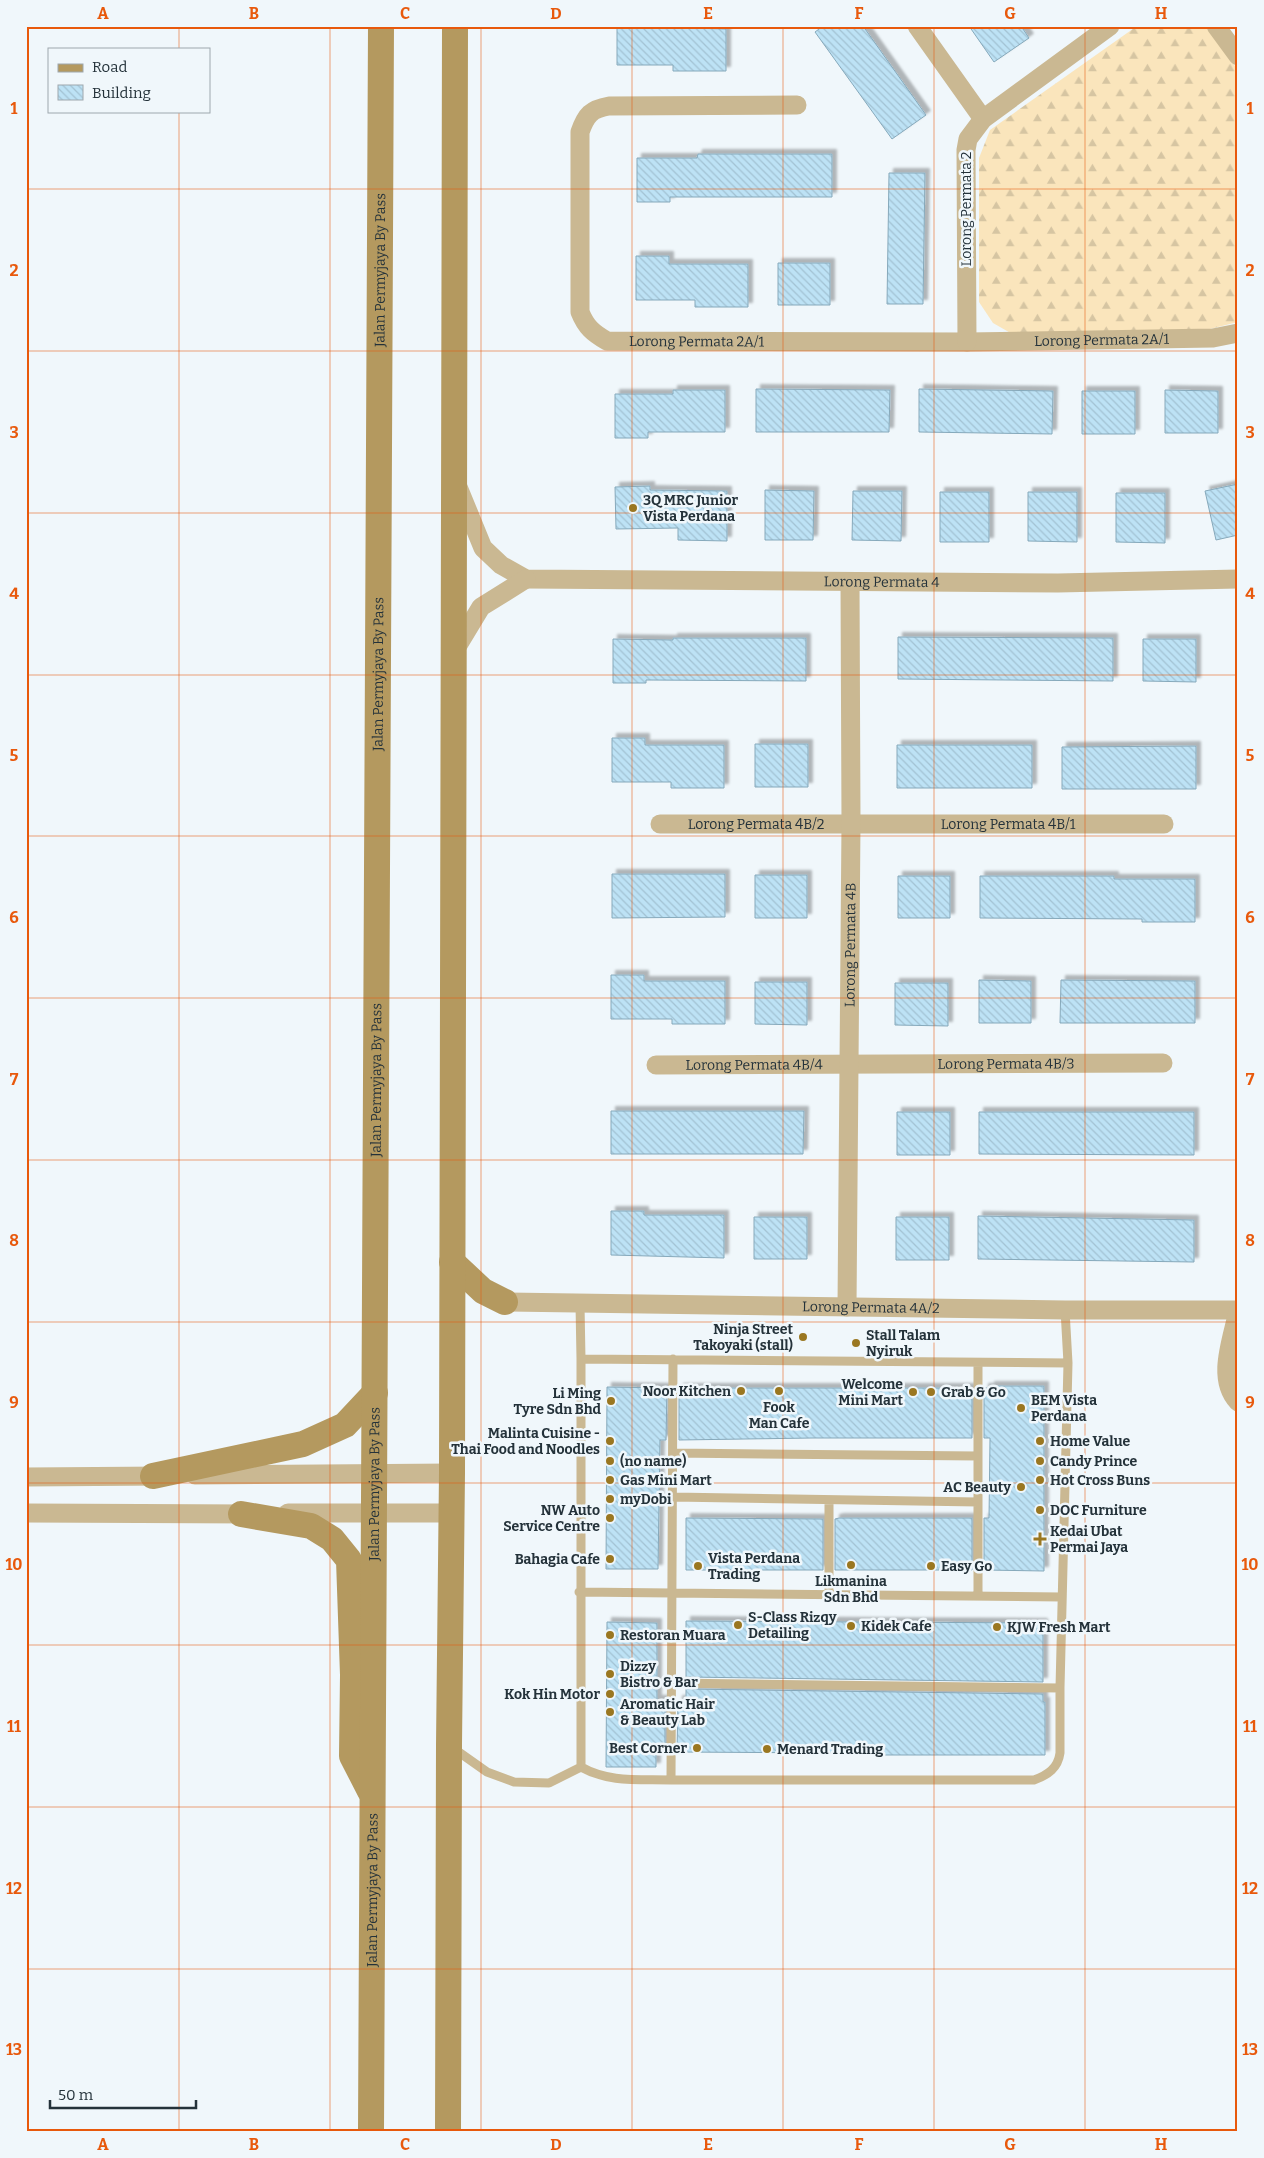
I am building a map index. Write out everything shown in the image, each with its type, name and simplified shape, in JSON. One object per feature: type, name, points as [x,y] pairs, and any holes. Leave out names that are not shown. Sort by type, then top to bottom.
[{"type":"main road","name":"Jalan Permyjaya By Pass","points":[[371,2132],[371,1794],[375,1512],[381,26]]},
{"type":"main road","points":[[448,2132],[449,1744],[452,1513],[455,26]]},
{"type":"main road","points":[[452,1262],[484,1291],[505,1302]]},
{"type":"main road","points":[[153,1476],[303,1444],[344,1425],[375,1393]]},
{"type":"main road","points":[[241,1514],[311,1526],[332,1539],[349,1560],[353,1675],[352,1756],[371,1794]]},
{"type":"street","points":[[917,26],[984,119]]},
{"type":"street","name":"Lorong Permata 2","points":[[967,342],[966,150],[968,139],[984,119],[1110,26]]},
{"type":"street","points":[[1216,26],[1238,56]]},
{"type":"street","name":"Lorong Permata 2A/1","points":[[797,105],[609,106],[594,108],[585,118],[580,132],[580,312],[586,326],[594,334],[607,341],[967,342],[1213,338],[1238,333]]},
{"type":"street","points":[[453,653],[480,607],[526,579],[501,564],[483,548],[454,476]]},
{"type":"street","name":"Lorong Permata 4","points":[[526,579],[1058,583],[1238,579]]},
{"type":"street","name":"Lorong Permata 4B","points":[[848,1307],[851,823],[850,582]]},
{"type":"street","name":"Lorong Permata 4B/2","points":[[660,824],[851,823]]},
{"type":"street","name":"Lorong Permata 4B/1","points":[[851,823],[1164,824]]},
{"type":"street","name":"Lorong Permata 4B/3","points":[[850,1065],[1163,1063]]},
{"type":"street","name":"Lorong Permata 4B/4","points":[[656,1065],[850,1065]]},
{"type":"street","name":"Lorong Permata 4A/2","points":[[505,1302],[1238,1311]]},
{"type":"street","points":[[1238,1311],[1228,1358],[1227,1380],[1229,1392],[1238,1402]]},
{"type":"street","points":[[26,1477],[375,1472],[452,1473]]},
{"type":"street","points":[[26,1512],[452,1513]]},
{"type":"lane","points":[[580,1304],[579,1592],[581,1767]]},
{"type":"lane","points":[[581,1767],[596,1776],[671,1780],[1034,1780],[1049,1773],[1059,1761],[1068,1363],[1065,1310]]},
{"type":"lane","points":[[581,1359],[978,1364],[1068,1363]]},
{"type":"lane","points":[[671,1780],[673,1359]]},
{"type":"lane","points":[[978,1364],[978,1596]]},
{"type":"lane","points":[[673,1452],[978,1456]]},
{"type":"lane","points":[[673,1497],[978,1502]]},
{"type":"lane","points":[[829,1501],[829,1594]]},
{"type":"lane","points":[[579,1592],[1062,1597]]},
{"type":"lane","points":[[672,1683],[1060,1688]]},
{"type":"lane","points":[[449,1744],[487,1772],[514,1782],[549,1783],[581,1767]]},
{"type":"green space","points":[[1137,26],[1205,26],[1238,70],[1238,322],[1194,333],[1014,335],[993,323],[979,302],[979,158],[990,130]]},
{"type":"building","points":[[617,26],[726,29],[726,71],[673,71],[673,65],[617,65]]},
{"type":"building","points":[[823,26],[863,26],[926,115],[892,139],[815,32]]},
{"type":"building","points":[[969,26],[1021,26],[1029,38],[994,62]]},
{"type":"building","points":[[698,154],[832,154],[832,197],[670,197],[670,202],[637,202],[637,158],[697,158]]},
{"type":"building","points":[[889,173],[925,173],[923,304],[887,304]]},
{"type":"building","points":[[636,256],[669,256],[669,264],[748,264],[748,307],[695,307],[695,300],[636,300]]},
{"type":"building","points":[[778,263],[830,263],[830,305],[778,305]]},
{"type":"building","points":[[756,389],[890,390],[889,432],[756,432]]},
{"type":"building","points":[[919,389],[1053,391],[1052,434],[919,432]]},
{"type":"building","points":[[673,390],[725,390],[725,432],[648,432],[648,438],[615,438],[615,394],[673,394]]},
{"type":"building","points":[[1165,390],[1218,391],[1218,433],[1165,433]]},
{"type":"building","points":[[1082,391],[1135,391],[1135,434],[1082,434]]},
{"type":"building","points":[[1238,484],[1238,535],[1216,540],[1205,491]]},
{"type":"building","points":[[650,486],[650,490],[727,491],[727,541],[678,540],[678,528],[616,529],[615,487]]},
{"type":"building","points":[[765,490],[814,491],[813,540],[765,540]]},
{"type":"building","points":[[853,491],[902,491],[901,541],[852,540]]},
{"type":"building","points":[[940,492],[989,492],[989,542],[940,542]]},
{"type":"building","points":[[1028,492],[1077,492],[1077,542],[1028,541]]},
{"type":"building","points":[[1116,493],[1165,493],[1165,543],[1116,542]]},
{"type":"building","points":[[898,637],[1113,638],[1113,681],[898,679]]},
{"type":"building","points":[[673,638],[806,638],[806,681],[646,680],[646,683],[613,683],[613,639],[673,640]]},
{"type":"building","points":[[1143,639],[1196,639],[1196,682],[1143,681]]},
{"type":"building","points":[[612,738],[645,738],[645,745],[724,745],[724,788],[671,788],[671,782],[612,782]]},
{"type":"building","points":[[755,744],[808,744],[808,787],[755,787]]},
{"type":"building","points":[[897,745],[1032,745],[1032,788],[897,788]]},
{"type":"building","points":[[1196,746],[1196,789],[1062,789],[1062,747]]},
{"type":"building","points":[[612,874],[725,874],[725,917],[612,918]]},
{"type":"building","points":[[755,875],[807,875],[807,918],[755,918]]},
{"type":"building","points":[[898,876],[950,876],[950,918],[898,918]]},
{"type":"building","points":[[980,876],[1114,876],[1114,879],[1195,879],[1195,922],[1142,922],[1142,919],[980,918]]},
{"type":"building","points":[[611,975],[644,975],[644,981],[725,981],[725,1024],[672,1024],[672,1019],[611,1019]]},
{"type":"building","points":[[979,980],[1031,981],[1031,1023],[979,1023]]},
{"type":"building","points":[[1061,980],[1195,981],[1195,1023],[1060,1023]]},
{"type":"building","points":[[755,982],[807,982],[807,1025],[755,1024]]},
{"type":"building","points":[[895,983],[948,983],[948,1026],[895,1025]]},
{"type":"building","points":[[611,1111],[804,1111],[803,1154],[611,1154]]},
{"type":"building","points":[[897,1112],[950,1112],[950,1155],[897,1155]]},
{"type":"building","points":[[979,1112],[1194,1112],[1194,1155],[979,1154]]},
{"type":"building","points":[[611,1211],[644,1211],[644,1215],[724,1215],[724,1258],[611,1255]]},
{"type":"building","points":[[978,1216],[1194,1220],[1194,1262],[978,1259]]},
{"type":"building","points":[[754,1217],[807,1217],[807,1259],[754,1259]]},
{"type":"building","points":[[896,1217],[949,1217],[949,1260],[896,1260]]},
{"type":"building","points":[[990,1386],[1044,1386],[1044,1571],[984,1570],[984,1518],[989,1518],[990,1438],[984,1438],[984,1388],[990,1388]]},
{"type":"building","points":[[607,1387],[667,1388],[666,1440],[660,1440],[658,1569],[606,1569]]},
{"type":"building","points":[[679,1388],[972,1388],[972,1438],[679,1440]]},
{"type":"building","points":[[686,1518],[823,1519],[823,1570],[686,1570]]},
{"type":"building","points":[[972,1518],[972,1570],[835,1570],[835,1519]]},
{"type":"building","points":[[686,1621],[1043,1623],[1043,1682],[686,1677]]},
{"type":"building","points":[[607,1622],[657,1623],[657,1700],[665,1700],[665,1752],[656,1751],[656,1767],[606,1767]]},
{"type":"building","points":[[686,1689],[1043,1694],[1043,1702],[1045,1702],[1045,1755],[838,1755],[838,1753],[677,1752],[678,1700],[686,1700]]},
{"type":"place","name":"3Q MRC Junior Vista Perdana","points":[[633,508]]},
{"type":"place","name":"Ninja Street Takoyaki (stall)","points":[[803,1337]]},
{"type":"place","name":"Stall Talam Nyiruk","points":[[856,1343]]},
{"type":"place","name":"Noor Kitchen","points":[[741,1391]]},
{"type":"place","name":"Fook Man Cafe","points":[[779,1391]]},
{"type":"place","name":"Welcome Mini Mart","points":[[913,1392]]},
{"type":"place","name":"Grab & Go","points":[[931,1392]]},
{"type":"place","name":"Li Ming Tyre Sdn Bhd","points":[[611,1401]]},
{"type":"place","name":"BEM Vista Perdana","points":[[1021,1408]]},
{"type":"place","name":"Malinta Cuisine - Thai Food and Noodles","points":[[610,1441]]},
{"type":"place","name":"Home Value","points":[[1040,1441]]},
{"type":"place","name":"(no name)","points":[[610,1461]]},
{"type":"place","name":"Candy Prince","points":[[1040,1461]]},
{"type":"place","name":"Gas Mini Mart","points":[[610,1480]]},
{"type":"place","name":"Hot Cross Buns","points":[[1040,1480]]},
{"type":"place","name":"AC Beauty","points":[[1021,1487]]},
{"type":"place","name":"myDobi","points":[[610,1499]]},
{"type":"place","name":"DOC Furniture","points":[[1040,1510]]},
{"type":"place","name":"NW Auto Service Centre","points":[[610,1518]]},
{"type":"place","name":"Kedai Ubat Permai Jaya","points":[[1040,1539]]},
{"type":"place","name":"Bahagia Cafe","points":[[610,1559]]},
{"type":"place","name":"Likmanina Sdn Bhd","points":[[851,1565]]},
{"type":"place","name":"Vista Perdana Trading","points":[[698,1566]]},
{"type":"place","name":"Easy Go","points":[[931,1566]]},
{"type":"place","name":"S-Class Rizqy Detailing","points":[[738,1625]]},
{"type":"place","name":"Kidek Cafe","points":[[851,1626]]},
{"type":"place","name":"KJW Fresh Mart","points":[[997,1627]]},
{"type":"place","name":"Restoran Muara","points":[[610,1635]]},
{"type":"place","name":"Dizzy Bistro & Bar","points":[[610,1674]]},
{"type":"place","name":"Kok Hin Motor","points":[[610,1694]]},
{"type":"place","name":"Aromatic Hair & Beauty Lab","points":[[610,1712]]},
{"type":"place","name":"Best Corner","points":[[697,1748]]},
{"type":"place","name":"Menard Trading","points":[[767,1749]]}]
